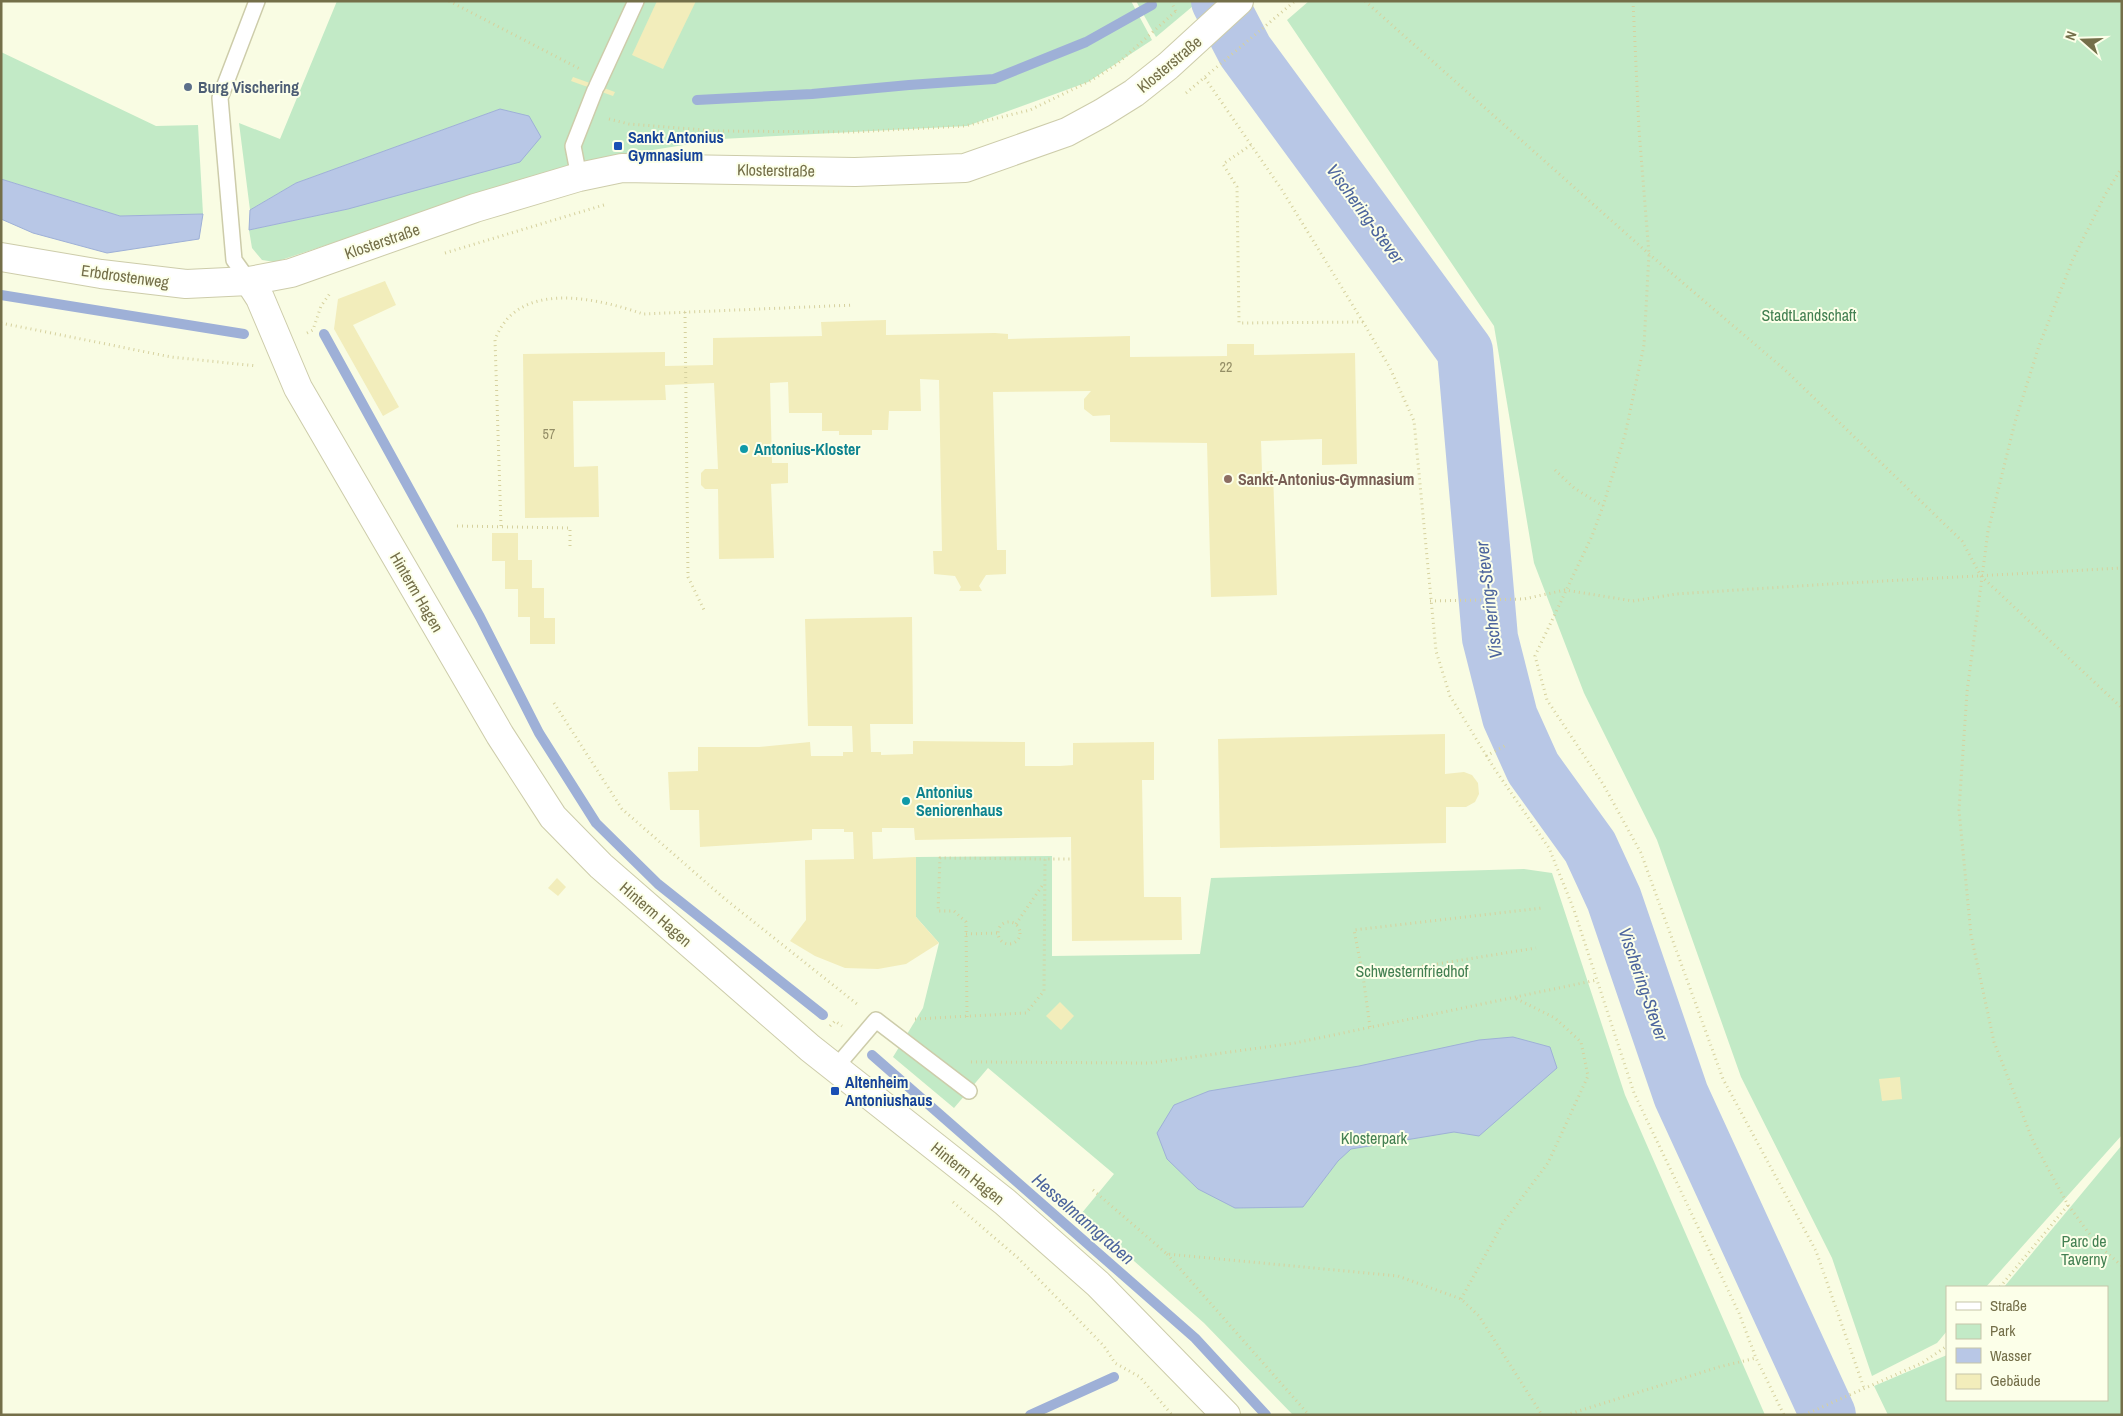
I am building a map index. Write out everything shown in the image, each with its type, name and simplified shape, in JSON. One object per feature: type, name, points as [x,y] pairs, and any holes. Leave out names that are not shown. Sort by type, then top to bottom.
[{"type":"street","name":"Klosterstraße","points":[[249,281],[291,273],[475,208],[579,177],[622,168],[855,172],[965,168],[1067,132],[1102,113],[1134,93],[1198,40],[1239,1]]},
{"type":"street","name":"Erbdrostenweg","points":[[1,257],[101,274],[186,284],[249,281]]},
{"type":"street","name":"Hinterm Hagen","points":[[249,281],[260,298],[298,388],[500,736],[553,817],[601,866],[810,1048],[1005,1202],[1091,1278],[1226,1415]]},
{"type":"lane","points":[[249,281],[234,260],[220,98],[257,1]]},
{"type":"lane","points":[[579,177],[573,146],[597,85],[636,1]]},
{"type":"lane","points":[[836,1068],[876,1020],[969,1091]]},
{"type":"path","points":[[450,1],[597,85]]},
{"type":"path","points":[[585,113],[629,124],[717,132],[853,132],[965,126],[1030,110],[1092,80],[1117,64],[1176,11],[1171,1]]},
{"type":"path","points":[[1221,65],[1295,1]]},
{"type":"path","points":[[1365,1],[1650,254],[1784,369],[1962,541],[1981,576],[2122,708]]},
{"type":"path","points":[[1633,1],[1639,130],[1650,254],[1644,345],[1626,436],[1603,506],[1592,536],[1535,656],[1547,700],[1603,784],[1641,853],[1723,1079],[1816,1251],[1864,1388]]},
{"type":"path","points":[[1205,78],[1282,190],[1363,322],[1390,368],[1414,420],[1436,651],[1450,696],[1486,756],[1549,848],[1574,910],[1634,1093],[1739,1313],[1756,1358],[1784,1415]]},
{"type":"path","points":[[1251,146],[1223,164],[1237,187],[1239,322],[1363,322]]},
{"type":"path","points":[[2122,167],[2105,195],[2073,259],[2039,346],[2015,422],[1988,531],[1981,576],[1967,692],[1959,810],[1971,935],[1994,1042],[2033,1141],[2068,1205],[2097,1244],[2122,1266]]},
{"type":"path","points":[[442,254],[586,211]]},
{"type":"path","points":[[280,346],[313,330],[321,306],[332,291]]},
{"type":"path","points":[[501,526],[495,340],[505,322],[521,308],[537,302],[562,298],[610,303],[643,314],[854,305]]},
{"type":"path","points":[[685,312],[688,577],[705,612]]},
{"type":"path","points":[[1,323],[171,357],[256,367]]},
{"type":"path","points":[[1555,470],[1574,488],[1603,506]]},
{"type":"path","points":[[457,526],[570,528],[570,550]]},
{"type":"path","points":[[1430,601],[1524,600],[1565,590],[1633,601],[1685,594],[2122,568]]},
{"type":"path","points":[[554,703],[622,809],[725,899],[876,1020],[967,1017],[1026,1012],[1044,991],[1045,859]]},
{"type":"path","points":[[1486,756],[1508,744]]},
{"type":"path","points":[[967,1017],[966,922],[954,911],[938,911],[940,858],[1070,859]]},
{"type":"path","points":[[1016,924],[1045,882]]},
{"type":"path","points":[[1370,1027],[1354,930],[1542,908]]},
{"type":"path","points":[[1010,921],[1016,924],[1020,935],[1017,941],[1011,944],[1005,943],[1000,939],[998,933],[999,927],[1010,921]]},
{"type":"path","points":[[966,934],[998,933]]},
{"type":"path","points":[[1363,976],[1536,948]]},
{"type":"path","points":[[930,1062],[1150,1062],[1295,1043],[1597,980]]},
{"type":"path","points":[[1461,1299],[1503,1223],[1548,1163],[1588,1076],[1581,1042],[1555,1018],[1514,997]]},
{"type":"path","points":[[1093,1190],[1167,1254],[1309,1415]]},
{"type":"path","points":[[2001,1286],[2068,1205]]},
{"type":"path","points":[[1167,1254],[1398,1276],[1461,1299],[1479,1316],[1542,1415]]},
{"type":"path","points":[[1804,1415],[1922,1363],[1946,1347]]},
{"type":"path","points":[[1566,1415],[1719,1367],[1756,1358]]},
{"type":"green space","points":[[337,1],[1131,1],[1152,40],[1088,82],[967,126],[721,139],[578,162],[275,262],[262,260],[252,248],[249,230],[348,209],[500,109],[296,183],[250,210],[239,123],[280,139]]},
{"type":"green space","points":[[1136,1],[1199,1],[1156,37]]},
{"type":"green space","name":"StadtLandschaft","points":[[1309,1],[2122,1],[2122,1135],[1987,1286],[1946,1286],[1946,1332],[1937,1343],[1872,1376],[1832,1258],[1741,1077],[1657,840],[1584,693],[1534,563],[1494,326],[1287,20]]},
{"type":"green space","points":[[1,52],[156,126],[198,125],[203,214],[120,216],[1,179]]},
{"type":"green space","name":"Klosterpark","points":[[1052,856],[1052,956],[1200,954],[1211,878],[1524,869],[1552,873],[1625,1095],[1765,1415],[1293,1415],[1204,1323],[1081,1214],[1114,1174],[988,1068],[954,1108],[893,1057],[923,1008],[939,943],[916,917],[916,857]]},
{"type":"green space","name":"Parc de Taverny","points":[[2122,1145],[2122,1415],[1888,1415],[1874,1386],[1946,1355],[1946,1401],[2108,1401],[2108,1286],[2005,1286]]},
{"type":"water","points":[[500,109],[529,116],[541,137],[520,162],[348,209],[249,230],[250,210],[296,183]]},
{"type":"water","points":[[1,179],[120,216],[203,214],[199,239],[107,253],[33,233],[1,219]]},
{"type":"water","points":[[1513,1037],[1550,1047],[1557,1068],[1479,1136],[1454,1132],[1351,1149],[1338,1161],[1303,1207],[1235,1208],[1198,1189],[1167,1159],[1157,1133],[1174,1105],[1209,1091],[1359,1066],[1479,1040]]},
{"type":"building","points":[[657,1],[696,1],[663,69],[632,55]]},
{"type":"building","points":[[573,77],[615,92],[613,96],[571,81]]},
{"type":"building","points":[[385,281],[396,305],[353,325],[399,407],[383,416],[334,329],[338,299]]},
{"type":"building","points":[[886,320],[886,335],[995,333],[1008,334],[1008,339],[1130,336],[1130,357],[1227,356],[1227,344],[1254,344],[1254,355],[1355,353],[1357,464],[1322,465],[1322,439],[1261,441],[1262,472],[1273,471],[1277,595],[1211,597],[1207,443],[1110,442],[1110,415],[1093,416],[1084,409],[1084,399],[1091,391],[993,392],[997,550],[1006,550],[1006,574],[986,575],[979,586],[982,591],[959,591],[961,587],[955,576],[934,574],[933,551],[942,551],[939,380],[920,379],[921,411],[889,411],[888,430],[872,430],[872,435],[839,435],[839,431],[822,431],[822,413],[789,413],[788,382],[770,383],[772,463],[788,463],[788,483],[771,484],[774,558],[719,559],[718,489],[705,489],[701,485],[701,473],[705,469],[718,469],[714,383],[665,385],[666,400],[573,401],[574,467],[598,466],[599,517],[525,518],[523,354],[665,352],[665,366],[713,365],[713,338],[822,336],[821,322]]},
{"type":"building","points":[[492,533],[518,533],[518,560],[532,560],[532,588],[544,588],[544,618],[555,618],[555,644],[530,644],[530,617],[518,617],[518,589],[505,589],[505,561],[492,561]]},
{"type":"building","name":"Antonius Seniorenhaus","points":[[912,617],[913,724],[870,724],[871,752],[881,752],[881,755],[913,754],[913,741],[1025,742],[1025,766],[1060,766],[1073,765],[1073,743],[1154,742],[1154,780],[1142,780],[1144,897],[1181,897],[1182,940],[1072,941],[1071,837],[915,840],[914,828],[882,828],[882,832],[872,832],[873,859],[916,857],[916,917],[939,943],[906,964],[878,969],[845,968],[815,956],[790,941],[806,920],[805,860],[854,859],[853,832],[844,832],[844,829],[812,829],[812,840],[700,847],[699,810],[670,810],[668,772],[698,771],[698,747],[759,747],[810,742],[811,756],[843,756],[843,752],[853,752],[852,726],[808,726],[805,619]]},
{"type":"building","points":[[1445,734],[1445,774],[1464,772],[1472,775],[1478,783],[1479,794],[1475,802],[1466,807],[1446,807],[1446,843],[1220,848],[1218,739]]},
{"type":"building","points":[[557,878],[566,887],[558,896],[548,888]]},
{"type":"building","points":[[1060,1002],[1074,1016],[1061,1030],[1046,1016]]},
{"type":"building","points":[[1900,1077],[1902,1099],[1882,1101],[1879,1079]]},
{"type":"waterway","name":"Vischering-Stever","points":[[1219,1],[1245,51],[1465,351],[1490,638],[1510,717],[1533,768],[1590,847],[1614,899],[1681,1095],[1828,1415]]},
{"type":"waterway","points":[[697,100],[812,94],[994,79],[1086,42],[1152,5]]},
{"type":"waterway","points":[[1,295],[244,334]]},
{"type":"waterway","points":[[324,334],[480,617],[539,733],[596,823],[658,884],[823,1015]]},
{"type":"waterway","name":"Hesselmanngraben","points":[[872,1055],[1195,1338],[1266,1415]]},
{"type":"waterway","name":"Hesselmanngraben","points":[[1030,1415],[1114,1377]]},
{"type":"place","name":"Burg Vischering","points":[[188,87]]},
{"type":"place","name":"Sankt Antonius Gymnasium","points":[[618,146]]},
{"type":"place","name":"Antonius-Kloster","points":[[744,449]]},
{"type":"place","name":"Sankt-Antonius-Gymnasium","points":[[1228,479]]},
{"type":"place","name":"Antonius Seniorenhaus","points":[[906,801]]},
{"type":"place","name":"Altenheim Antoniushaus","points":[[835,1091]]},
{"type":"park label","name":"Schwesternfriedhof","points":[[1412,971]]}]
